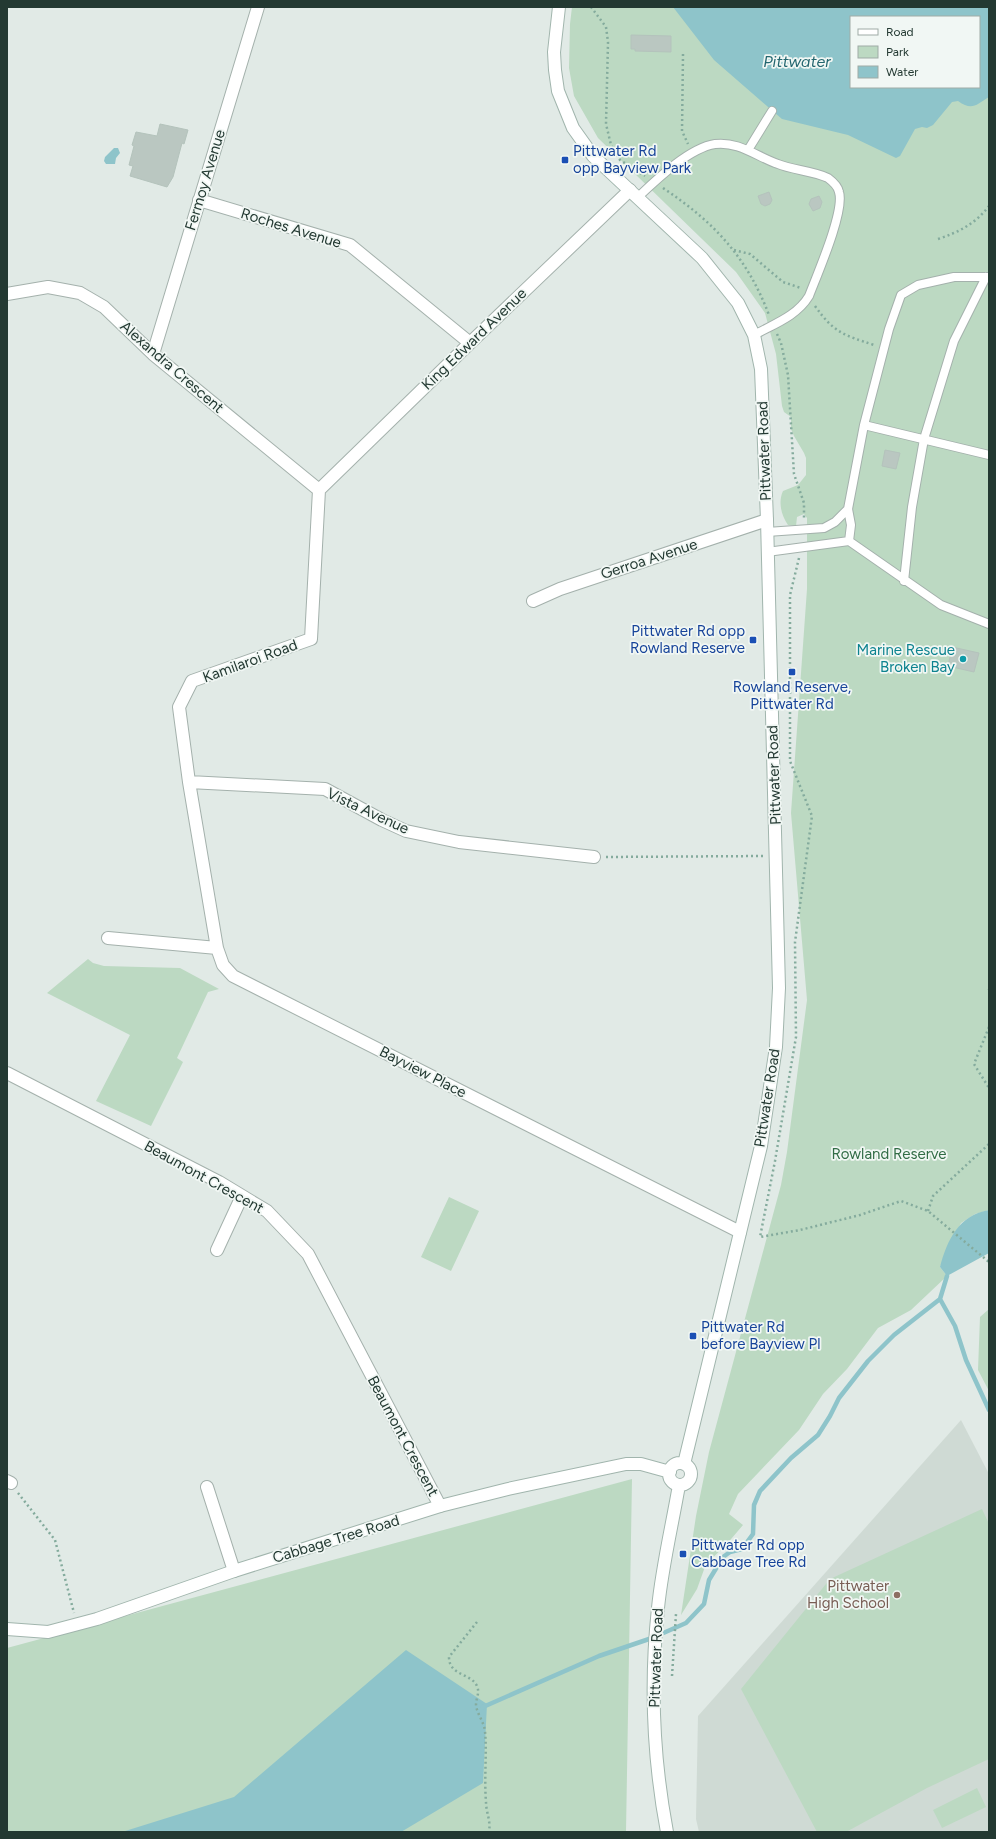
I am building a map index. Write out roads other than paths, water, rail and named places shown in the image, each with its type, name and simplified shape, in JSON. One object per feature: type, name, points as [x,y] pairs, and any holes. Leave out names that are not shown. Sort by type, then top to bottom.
[{"type":"street","name":"Fermoy Avenue","points":[[153,354],[258,7]]},
{"type":"street","name":"Pittwater Road","points":[[559,7],[554,46],[558,91],[564,109],[582,143],[593,156],[702,258],[738,303],[754,335],[761,369],[767,526],[779,988],[776,1047],[761,1146],[684,1464]]},
{"type":"street","name":"King Edward Avenue","points":[[319,490],[470,343],[634,194]]},
{"type":"street","name":"Roches Avenue","points":[[199,200],[350,245],[470,343]]},
{"type":"street","name":"Alexandra Crescent","points":[[7,294],[48,287],[80,293],[104,307],[153,354],[319,490]]},
{"type":"street","name":"Kamilaroi Road","points":[[218,948],[189,782],[179,707],[192,681],[311,639],[319,490]]},
{"type":"street","name":"Gerroa Avenue","points":[[533,601],[560,589],[767,526]]},
{"type":"street","name":"Vista Avenue","points":[[189,782],[325,789],[382,820],[406,831],[459,842],[594,857]]},
{"type":"street","points":[[108,938],[218,948]]},
{"type":"street","name":"Bayview Place","points":[[218,948],[224,965],[233,976],[740,1232]]},
{"type":"street","name":"Beaumont Crescent","points":[[7,1073],[219,1182],[267,1211],[308,1254],[440,1506]]},
{"type":"street","points":[[217,1250],[242,1196]]},
{"type":"street","name":"Cabbage Tree Road","points":[[7,1629],[48,1632],[97,1619],[234,1571],[440,1506],[611,1466],[641,1464],[670,1472]]},
{"type":"street","points":[[684,1464],[691,1472],[691,1479],[686,1484],[679,1485],[670,1479],[670,1472],[674,1466],[684,1464]]},
{"type":"street","name":"Pittwater Road","points":[[667,1832],[656,1752],[652,1685],[658,1607],[679,1485]]},
{"type":"street","points":[[207,1487],[234,1571]]},
{"type":"lane","points":[[748,150],[772,111]]},
{"type":"lane","points":[[634,194],[654,182],[670,168],[693,153],[714,144],[731,144],[778,164],[827,178],[834,183],[839,190],[840,208],[809,296],[804,304],[794,313],[754,335]]},
{"type":"lane","points":[[849,541],[851,524],[848,509],[864,425],[884,348],[901,295],[918,285],[954,277],[988,277],[954,341],[924,439],[912,506],[904,581]]},
{"type":"lane","points":[[864,425],[989,455]]},
{"type":"lane","points":[[767,526],[824,528],[835,522],[848,509]]},
{"type":"lane","points":[[767,552],[849,541],[941,606],[989,624]]},
{"type":"water","name":"Pittwater","points":[[673,7],[989,7],[989,97],[974,106],[967,106],[958,101],[952,102],[933,125],[927,128],[922,127],[915,129],[900,156],[896,158],[848,135],[782,119],[714,60]]},
{"type":"water","points":[[114,148],[118,148],[120,153],[116,158],[115,164],[106,164],[104,161],[105,157]]},
{"type":"water","points":[[989,1210],[989,1253],[947,1276],[940,1267],[946,1247],[956,1230],[970,1217]]},
{"type":"water","points":[[406,1650],[487,1704],[483,1783],[401,1832],[122,1832],[234,1797]]},
{"type":"waterway","points":[[483,1707],[599,1656],[652,1638],[686,1623],[704,1604],[709,1580],[723,1557],[730,1552],[742,1549],[753,1534],[754,1505],[760,1491],[791,1458],[818,1435],[839,1398],[868,1361],[894,1335],[940,1299],[947,1276]]},
{"type":"waterway","points":[[940,1299],[955,1326],[966,1360],[989,1410]]},
{"type":"place","name":"Pittwater Rd opp Bayview Park","points":[[565,160]]},
{"type":"place","name":"Pittwater Rd opp Rowland Reserve","points":[[753,640]]},
{"type":"place","name":"Marine Rescue Broken Bay","points":[[963,659]]},
{"type":"place","name":"Rowland Reserve, Pittwater Rd","points":[[792,672]]},
{"type":"place","name":"Pittwater Rd before Bayview Pl","points":[[693,1336]]},
{"type":"place","name":"Pittwater Rd opp Cabbage Tree Rd","points":[[683,1554]]},
{"type":"place","name":"Pittwater High School","points":[[897,1595]]},
{"type":"park label","name":"Rowland Reserve","points":[[889,1154]]}]
